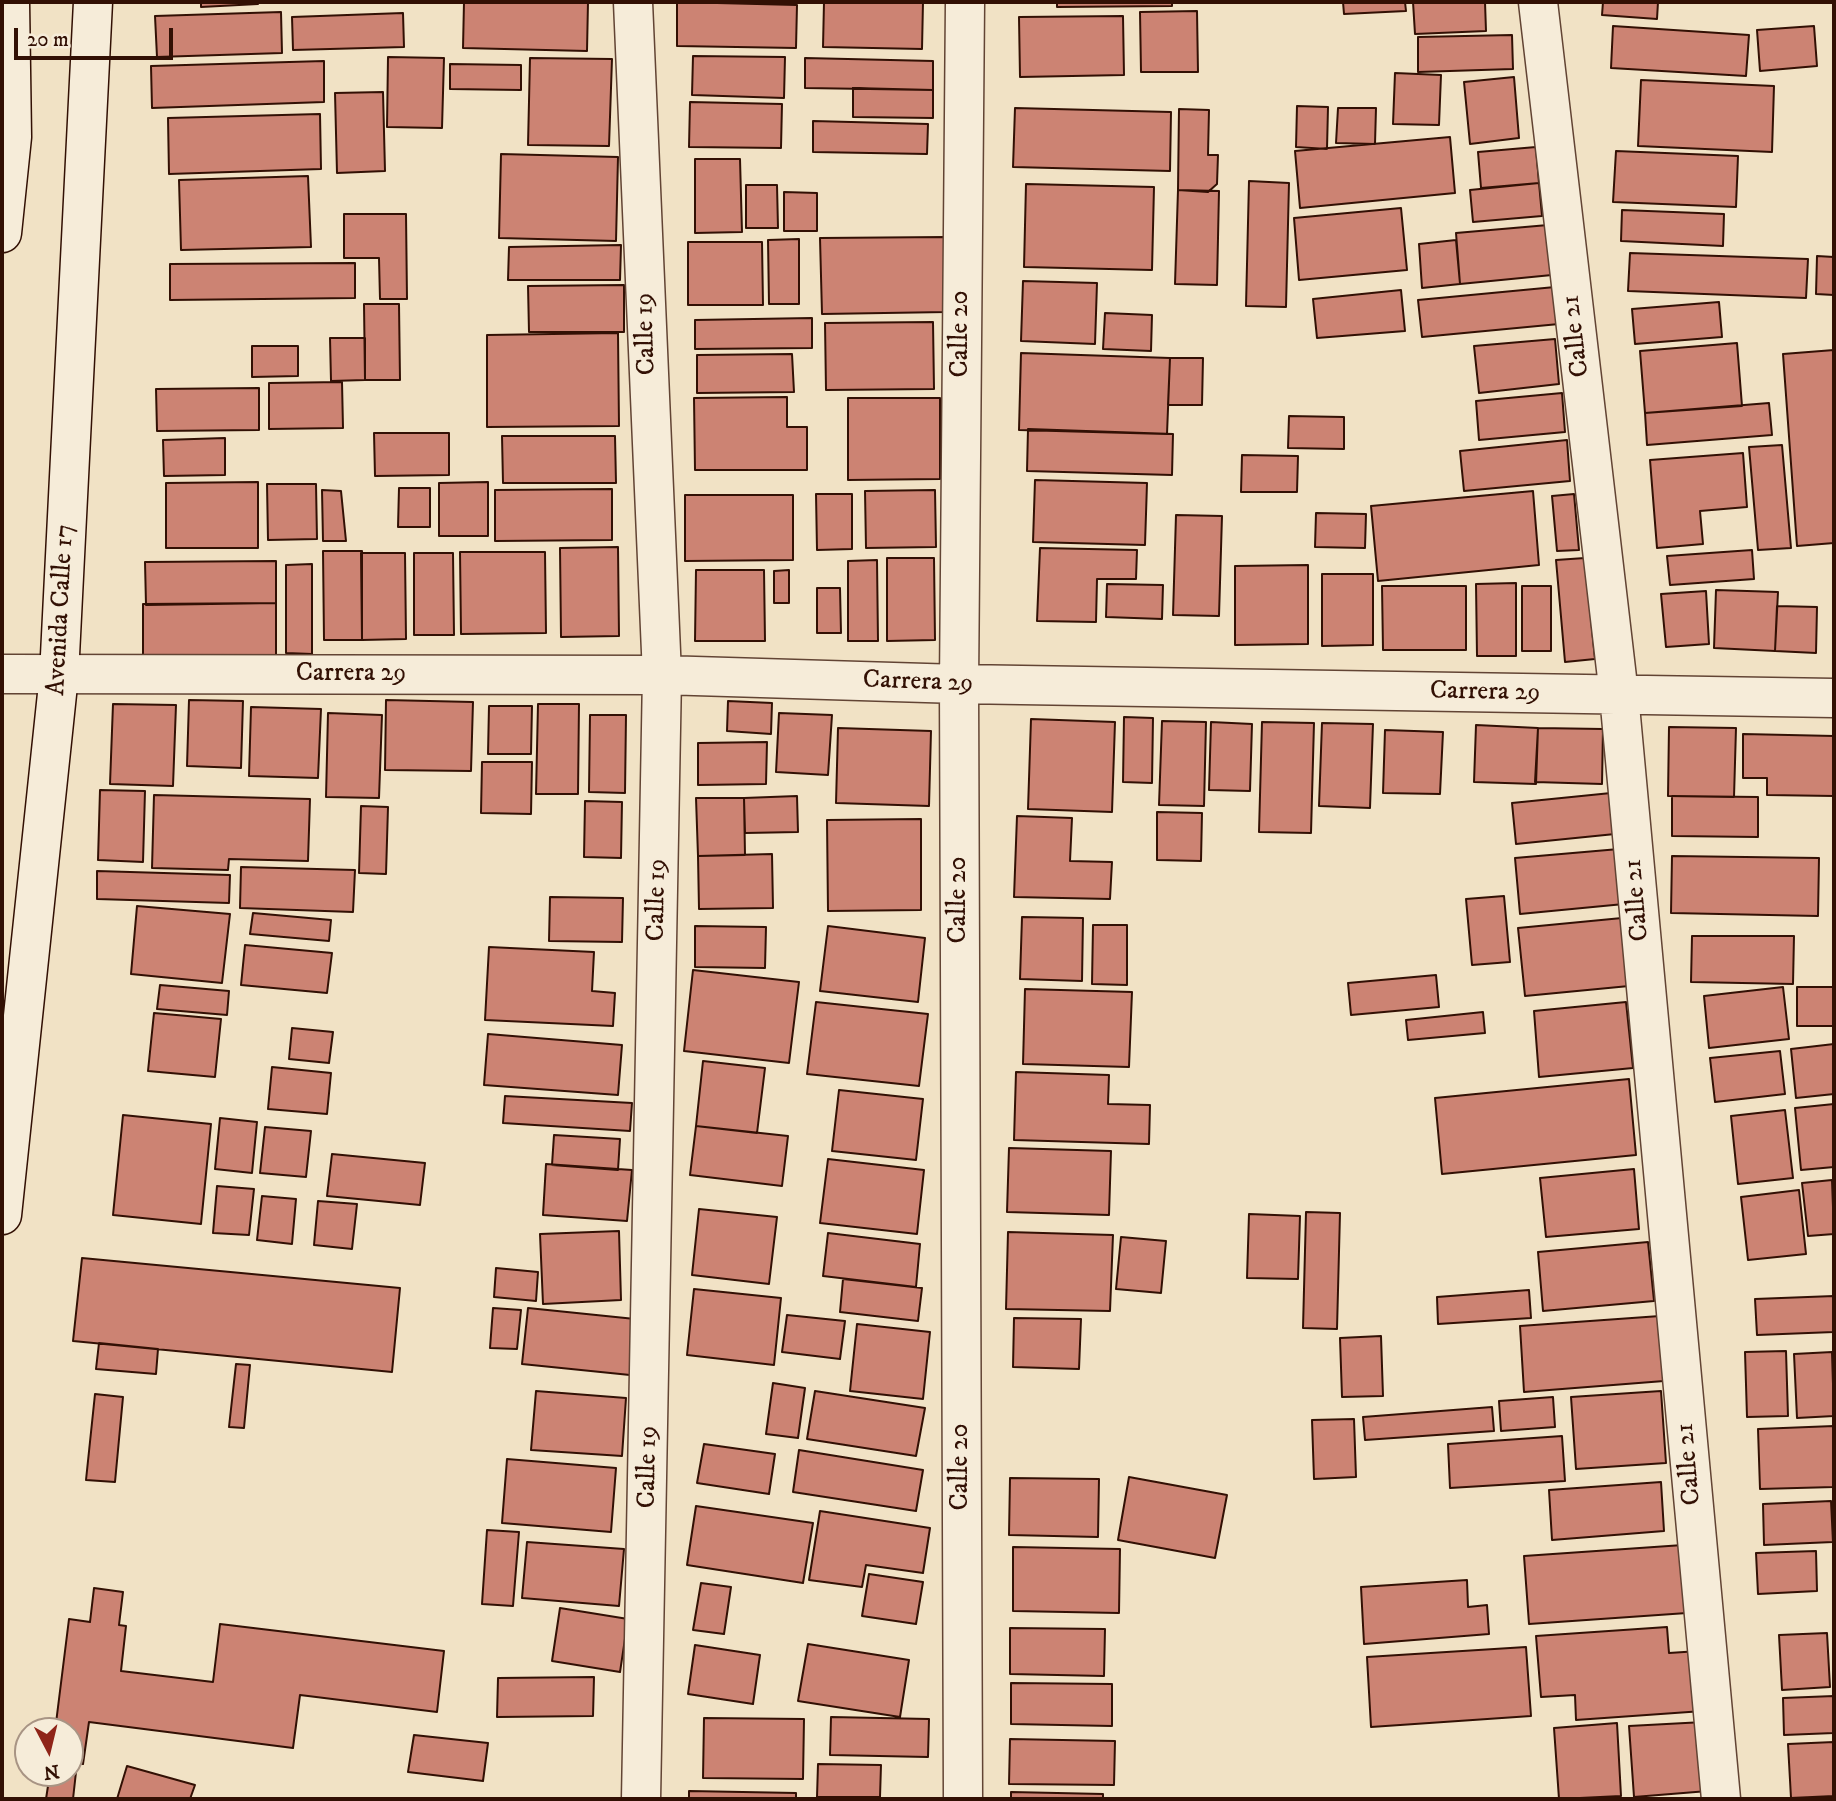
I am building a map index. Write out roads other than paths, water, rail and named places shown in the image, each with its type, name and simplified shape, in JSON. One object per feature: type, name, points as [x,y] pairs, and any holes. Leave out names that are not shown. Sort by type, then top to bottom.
[{"type":"street","points":[[2,233],[12,137],[10,2]]},
{"type":"street","name":"Avenida Calle 17","points":[[2,1215],[59,675],[93,2]]},
{"type":"street","name":"Calle 19","points":[[633,2],[662,675],[641,1799]]},
{"type":"street","name":"Calle 20","points":[[963,1799],[959,684],[965,2]]},
{"type":"street","name":"Calle 21","points":[[1538,2],[1619,695],[1721,1799]]},
{"type":"street","name":"Carrera 29","points":[[2,674],[662,675],[959,684],[1834,698]]}]
